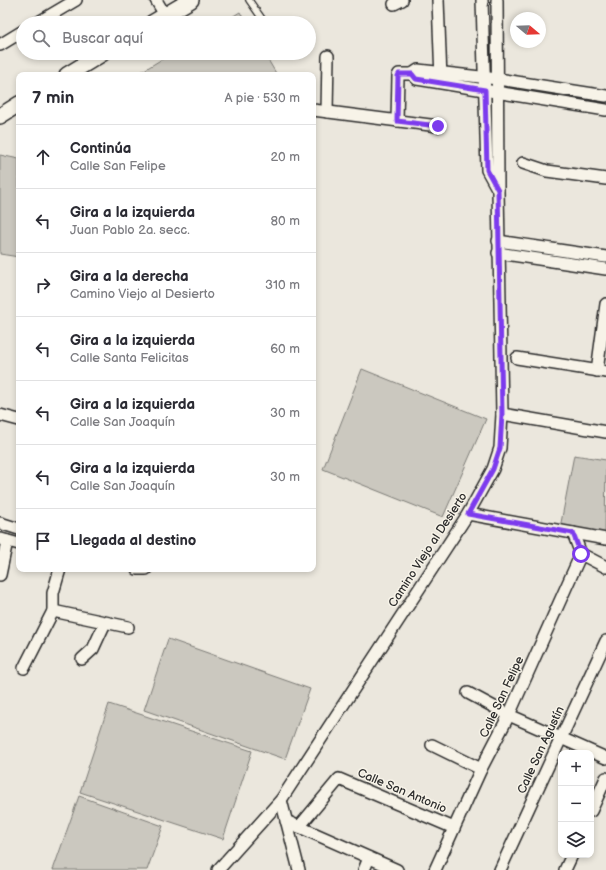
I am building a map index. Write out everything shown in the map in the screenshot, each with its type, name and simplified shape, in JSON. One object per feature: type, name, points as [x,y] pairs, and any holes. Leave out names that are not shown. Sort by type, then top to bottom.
[{"type":"street","points":[[49,16],[76,0]]},
{"type":"street","points":[[156,0],[159,16]]},
{"type":"street","points":[[164,16],[191,0]]},
{"type":"street","points":[[438,0],[440,78]]},
{"type":"street","name":"Camino Viejo al Desierto","points":[[482,0],[487,170],[498,190]]},
{"type":"street","name":"Camino Viejo al Desierto","points":[[218,870],[281,800],[468,514],[493,469],[500,448],[502,414],[498,253],[497,0]]},
{"type":"street","points":[[0,45],[16,35]]},
{"type":"street","points":[[327,112],[328,56]]},
{"type":"street","points":[[72,72],[92,60]]},
{"type":"street","points":[[397,121],[398,76],[399,74],[412,74],[418,70],[440,78],[485,90],[606,110]]},
{"type":"street","points":[[440,78],[485,77],[606,96]]},
{"type":"street","points":[[0,116],[16,106]]},
{"type":"street","points":[[316,110],[438,126]]},
{"type":"street","points":[[523,163],[547,170],[606,178]]},
{"type":"street","points":[[498,241],[606,257]]},
{"type":"street","points":[[498,253],[606,269]]},
{"type":"street","points":[[517,358],[602,372],[606,304]]},
{"type":"street","points":[[502,414],[606,432]]},
{"type":"street","points":[[0,415],[16,419]]},
{"type":"street","points":[[468,514],[606,539]]},
{"type":"street","points":[[0,524],[16,528]]},
{"type":"street","points":[[573,533],[581,554],[606,567]]},
{"type":"street","points":[[0,574],[4,540],[16,543]]},
{"type":"street","name":"Calle San Felipe","points":[[435,870],[481,769],[509,715],[581,554]]},
{"type":"street","points":[[24,668],[53,611],[53,593],[59,572]]},
{"type":"street","points":[[53,611],[128,627]]},
{"type":"street","points":[[82,659],[93,649],[105,623]]},
{"type":"street","name":"Calle San Agustín","points":[[500,870],[606,641]]},
{"type":"street","points":[[468,693],[509,715],[606,758]]},
{"type":"street","points":[[432,745],[481,769]]},
{"type":"street","points":[[594,804],[606,778]]},
{"type":"street","name":"Calle San Antonio","points":[[299,827],[339,779],[454,828]]},
{"type":"street","points":[[281,800],[299,870]]},
{"type":"street","points":[[286,822],[397,870]]},
{"type":"street","points":[[364,870],[369,858]]},
{"type":"street","points":[[565,870],[571,858]]},
{"type":"lane","points":[[249,0],[260,16]]},
{"type":"shaded area","points":[[240,12],[242,16],[233,16]]},
{"type":"shaded area","points":[[161,60],[268,60],[275,72],[141,72]]},
{"type":"shaded area","points":[[0,155],[16,158],[16,257],[0,254]]},
{"type":"shaded area","points":[[362,369],[486,419],[443,517],[323,469]]},
{"type":"shaded area","points":[[574,455],[606,460],[605,534],[560,528]]},
{"type":"shaded area","points":[[168,639],[310,689],[285,759],[144,710]]},
{"type":"shaded area","points":[[109,704],[252,751],[223,839],[80,792]]},
{"type":"shaded area","points":[[79,796],[163,826],[147,870],[53,870]]},
{"type":"route","points":[[438,126],[397,121],[399,74],[412,74],[416,79],[485,90],[487,170],[498,190],[502,414],[500,448],[493,469],[468,514],[573,533],[581,554]]}]
